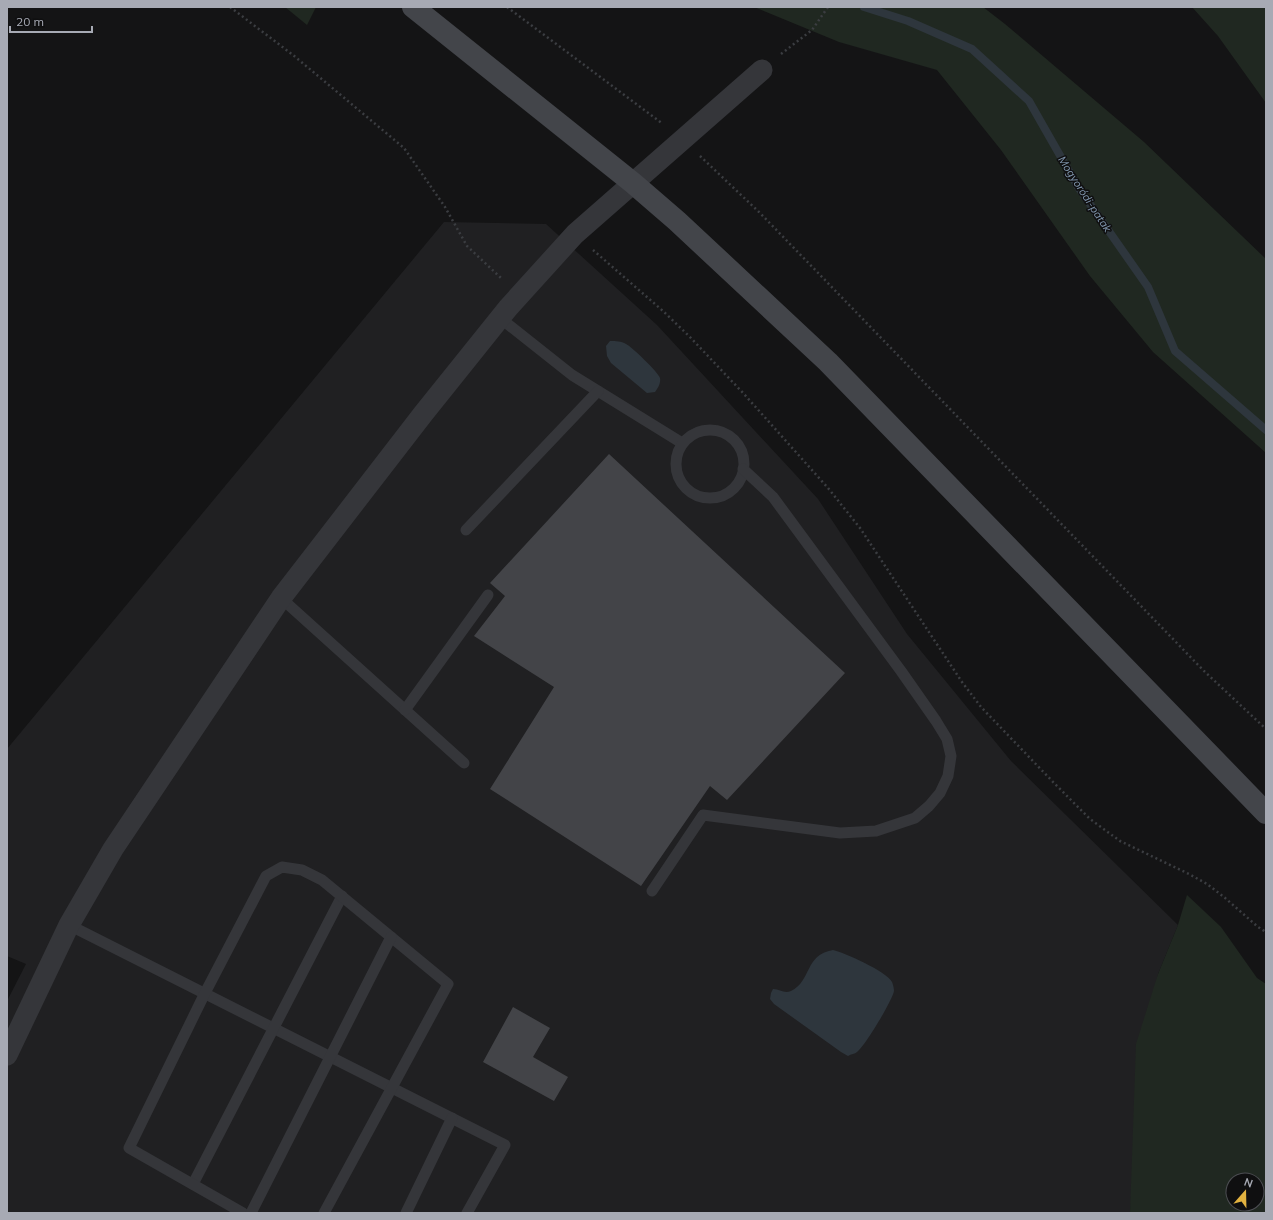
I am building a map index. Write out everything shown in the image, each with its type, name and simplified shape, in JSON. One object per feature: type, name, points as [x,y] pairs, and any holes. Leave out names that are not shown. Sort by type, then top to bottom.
[{"type":"main road","points":[[413,7],[633,183],[677,221],[828,362],[1266,813]]},
{"type":"street","points":[[7,1055],[69,925],[113,849],[282,598],[423,414],[500,318],[575,234],[762,70]]},
{"type":"lane","points":[[500,318],[572,375],[682,443]]},
{"type":"lane","points":[[466,530],[598,391]]},
{"type":"lane","points":[[711,429],[727,434],[739,445],[744,461],[741,477],[731,490],[716,498],[700,497],[685,488],[677,474],[676,458],[682,443],[695,432],[711,429]]},
{"type":"lane","points":[[652,891],[703,815],[840,833],[876,831],[915,818],[929,806],[940,793],[948,776],[950,756],[947,739],[936,721],[901,670],[773,497],[743,469]]},
{"type":"lane","points":[[405,710],[488,595]]},
{"type":"lane","points":[[282,598],[464,763]]},
{"type":"lane","points":[[243,1213],[129,1148],[205,993],[266,876],[282,867],[302,870],[322,880],[448,984],[324,1213]]},
{"type":"lane","points":[[192,1184],[342,896]]},
{"type":"lane","points":[[69,925],[505,1145],[467,1213]]},
{"type":"lane","points":[[251,1213],[391,937]]},
{"type":"lane","points":[[406,1213],[452,1118]]},
{"type":"path","points":[[230,7],[293,55],[404,148],[445,207],[466,246],[519,296]]},
{"type":"path","points":[[508,7],[684,140],[759,212],[1204,671],[1266,729]]},
{"type":"path","points":[[762,70],[812,30],[828,7]]},
{"type":"path","points":[[575,234],[663,311],[689,336],[744,394],[828,488],[860,528],[962,682],[981,707],[1055,784],[1090,819],[1120,841],[1207,884],[1266,932]]},
{"type":"shaded area","points":[[285,7],[316,7],[307,25]]},
{"type":"shaded area","points":[[754,7],[983,7],[1144,142],[1266,259],[1266,453],[1153,352],[1090,276],[1001,150],[937,70],[839,42]]},
{"type":"shaded area","points":[[1192,7],[1266,7],[1266,103],[1218,36]]},
{"type":"shaded area","points":[[444,222],[546,224],[657,325],[818,499],[907,634],[1011,761],[1178,925],[1158,974],[1130,1213],[7,1213],[7,1001],[26,964],[7,956],[7,749]]},
{"type":"shaded area","points":[[610,341],[624,343],[629,346],[655,371],[660,380],[655,392],[647,393],[611,363],[607,356],[606,346]]},
{"type":"shaded area","points":[[1187,895],[1221,927],[1257,978],[1266,984],[1266,1213],[1130,1213],[1136,1044],[1158,974],[1178,925]]},
{"type":"shaded area","points":[[833,950],[855,959],[882,973],[892,982],[894,989],[878,1023],[866,1041],[857,1052],[848,1056],[774,1004],[770,999],[773,989],[789,992],[798,987],[817,957]]},
{"type":"building","points":[[609,454],[845,673],[727,800],[710,786],[641,886],[490,789],[554,687],[474,636],[505,596],[490,583]]},
{"type":"building","points":[[513,1007],[550,1028],[533,1057],[568,1077],[554,1101],[483,1062]]},
{"type":"waterway","name":"Mogyoródi-patak","points":[[864,7],[908,21],[972,49],[1029,101],[1078,187],[1148,287],[1175,351],[1266,430]]}]
